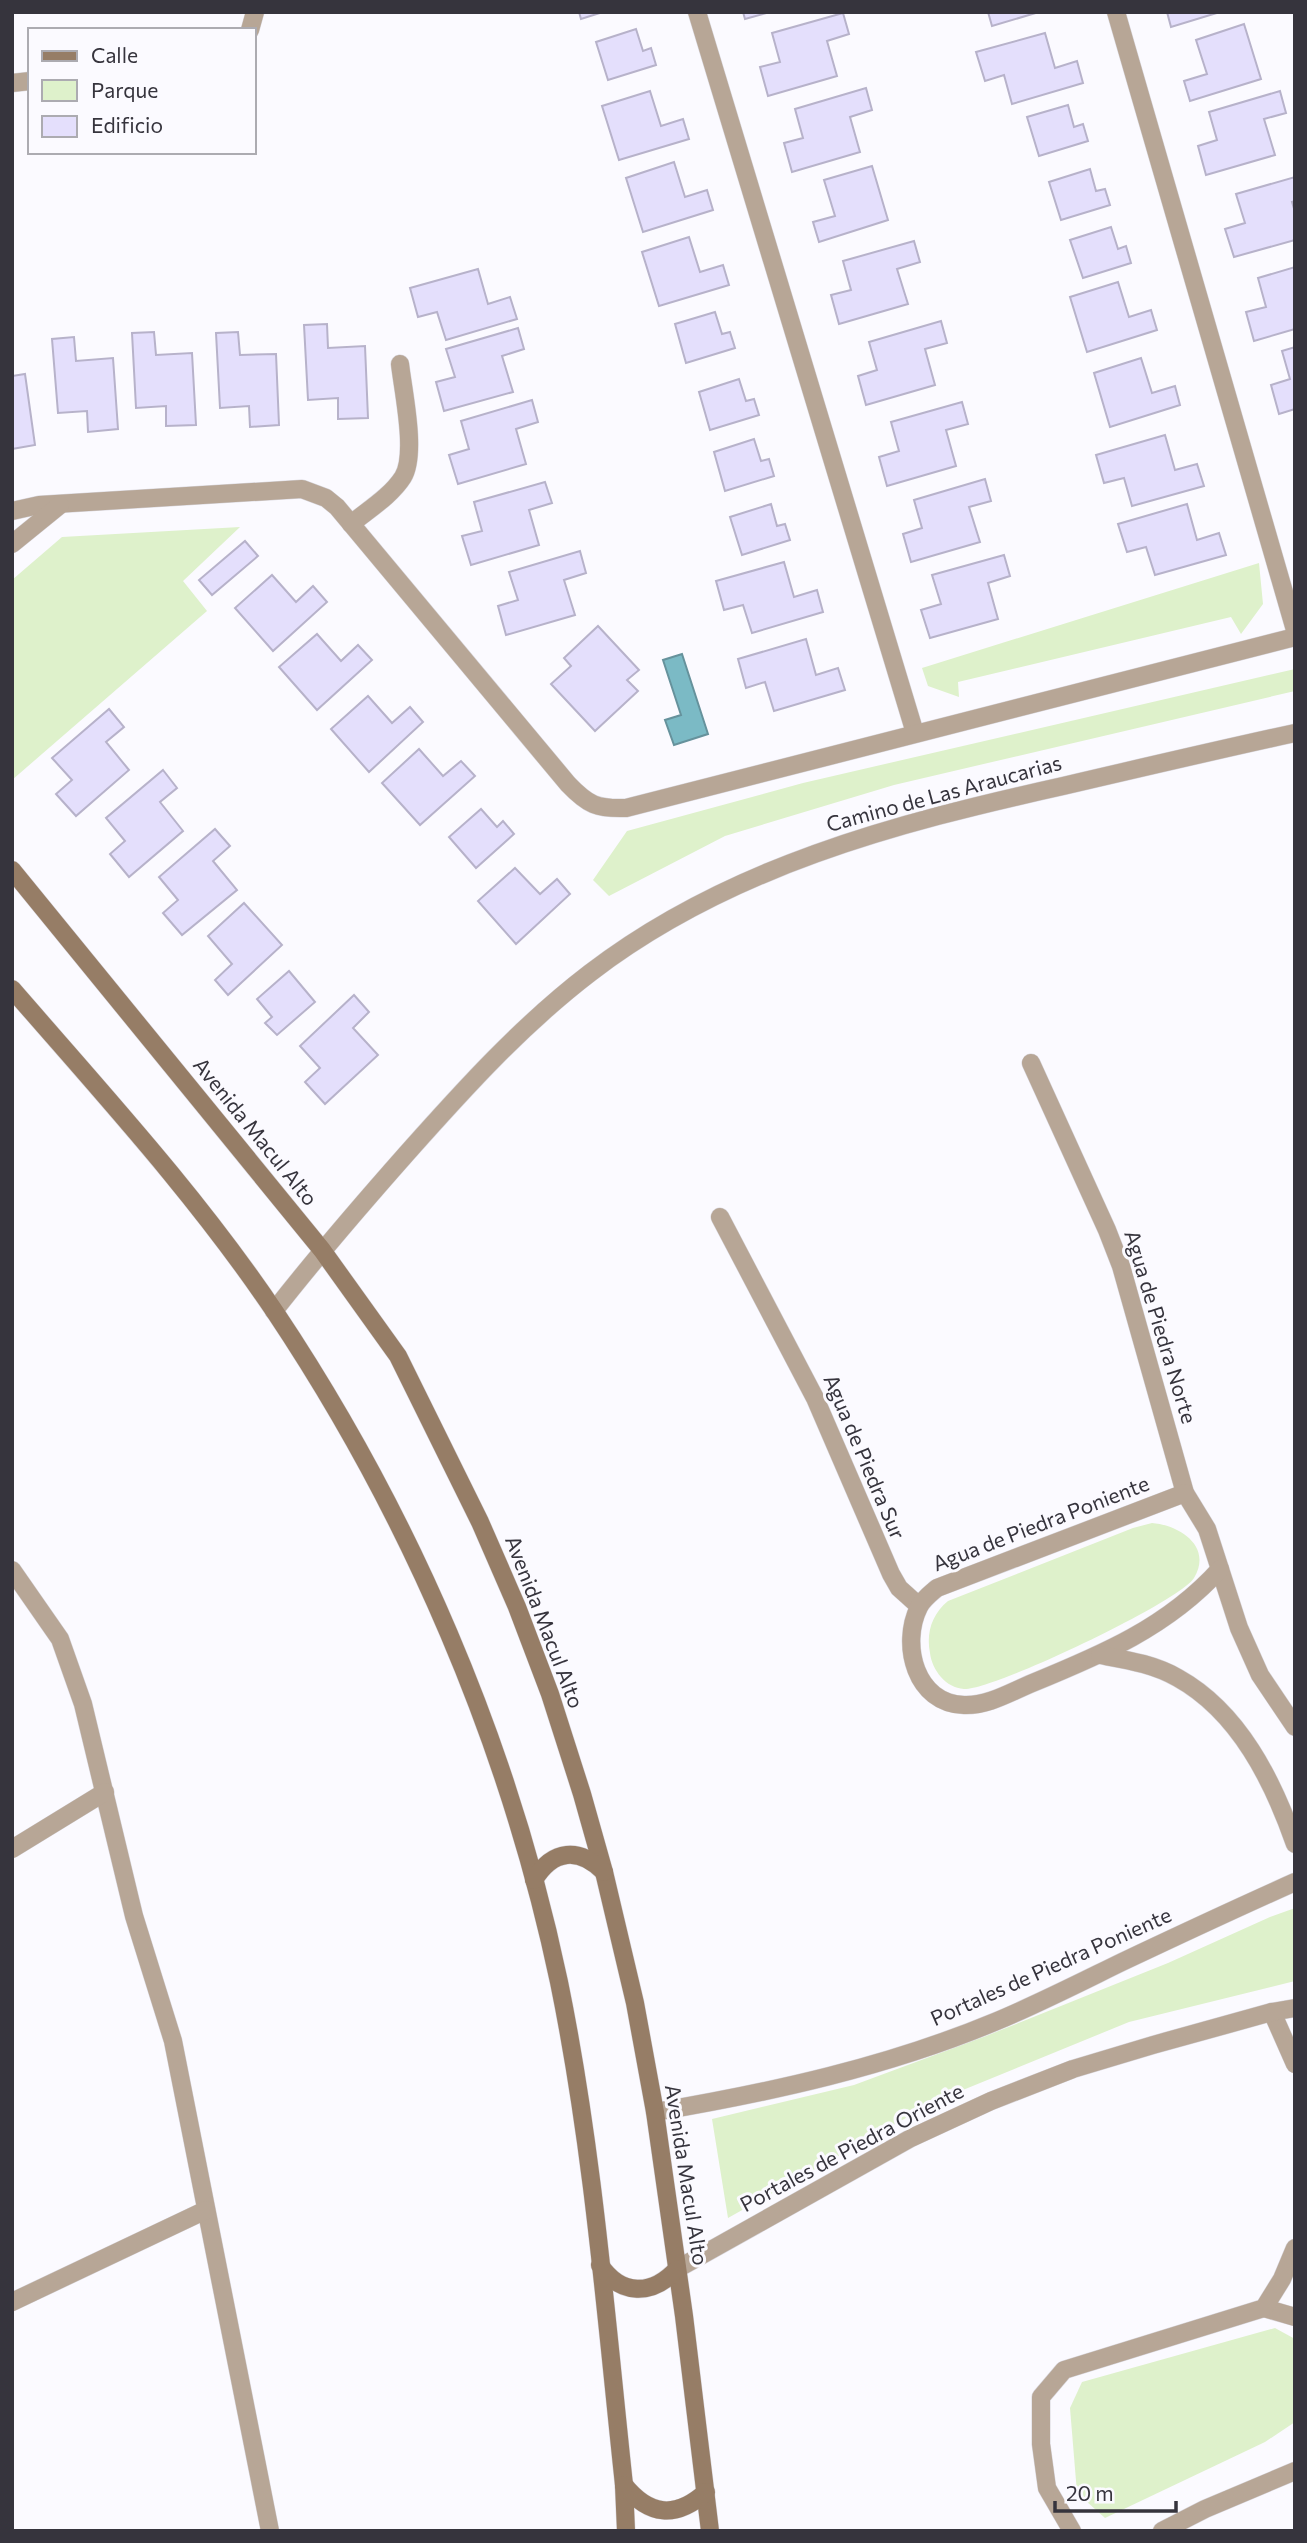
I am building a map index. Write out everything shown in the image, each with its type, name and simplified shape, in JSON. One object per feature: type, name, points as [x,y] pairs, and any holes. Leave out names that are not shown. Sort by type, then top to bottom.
[{"type":"street","points":[[697,12],[915,733]]},
{"type":"street","points":[[1116,12],[1295,630]]},
{"type":"street","points":[[351,524],[405,474],[409,447],[400,364]]},
{"type":"street","points":[[12,511],[39,505],[302,489],[326,498],[351,524],[568,784],[588,803],[599,807],[626,808],[1295,637]]},
{"type":"street","points":[[12,544],[60,505]]},
{"type":"street","name":"Camino de Las Araucarias","points":[[274,1311],[322,1250],[501,1050],[550,1005],[593,971],[687,911],[776,868],[868,835],[998,800],[1295,733]]},
{"type":"street","name":"Avenida Macul Alto","points":[[12,870],[322,1250],[398,1356],[480,1522],[517,1607],[550,1694],[582,1794],[604,1872],[635,2003],[655,2112],[710,2531]]},
{"type":"street","points":[[12,989],[151,1148],[214,1228],[274,1311],[382,1492],[428,1587],[469,1682],[504,1780],[534,1880],[558,1980],[577,2081],[600,2265],[624,2486],[626,2531]]},
{"type":"street","name":"Agua de Piedra Norte","points":[[1031,1063],[1121,1266],[1185,1493],[1207,1529],[1239,1628],[1260,1675],[1295,1727]]},
{"type":"street","name":"Agua de Piedra Sur","points":[[720,1217],[815,1398],[862,1504],[880,1553],[899,1588],[919,1606]]},
{"type":"street","name":"Agua de Piedra Poniente","points":[[919,1606],[931,1593],[954,1580],[1185,1493]]},
{"type":"street","points":[[919,1606],[913,1623],[911,1652],[923,1685],[941,1701],[952,1704],[978,1704],[1100,1656],[1198,1594],[1220,1569]]},
{"type":"street","points":[[12,1570],[60,1639],[83,1704],[134,1916],[173,2041],[270,2531]]},
{"type":"street","points":[[1100,1656],[1154,1667],[1179,1678],[1205,1696],[1227,1718],[1262,1769],[1295,1843]]},
{"type":"street","points":[[12,1849],[105,1792]]},
{"type":"street","points":[[534,1880],[547,1863],[566,1855],[581,1855],[604,1872]]},
{"type":"street","name":"Portales de Piedra Poniente","points":[[655,2112],[785,2088],[927,2047],[1060,1993],[1295,1882]]},
{"type":"street","name":"Portales de Piedra Oriente","points":[[677,2269],[911,2138],[991,2101],[1073,2069],[1272,2012],[1295,2008]]},
{"type":"street","points":[[1272,2012],[1295,2064]]},
{"type":"street","points":[[12,2302],[206,2210]]},
{"type":"street","points":[[1264,2308],[1282,2278],[1295,2248]]},
{"type":"street","points":[[600,2265],[607,2276],[630,2288],[657,2286],[677,2269]]},
{"type":"street","points":[[1072,2531],[1047,2488],[1041,2444],[1041,2397],[1064,2370],[1264,2308],[1295,2317]]},
{"type":"street","points":[[1162,2531],[1205,2509],[1295,2471]]},
{"type":"street","points":[[624,2486],[635,2498],[649,2507],[665,2511],[681,2509],[705,2492]]},
{"type":"green space","points":[[240,527],[183,581],[207,611],[12,780],[12,580],[62,537]]},
{"type":"green space","points":[[1259,563],[1263,604],[1241,634],[1231,617],[958,682],[959,697],[928,686],[922,668]]},
{"type":"green space","points":[[1295,669],[1295,691],[894,785],[725,836],[609,896],[593,880],[627,831],[803,783]]},
{"type":"green space","points":[[1152,1523],[1173,1528],[1190,1539],[1196,1547],[1199,1567],[1194,1578],[1181,1590],[1084,1643],[981,1686],[957,1688],[946,1682],[937,1672],[931,1659],[930,1631],[934,1618],[948,1601],[1133,1528]]},
{"type":"green space","points":[[1295,1908],[1295,1981],[1129,2022],[936,2101],[728,2218],[712,2119],[854,2085],[986,2036],[1168,1963]]},
{"type":"green space","points":[[1275,2328],[1295,2339],[1295,2422],[1265,2442],[1105,2518],[1077,2493],[1070,2408],[1082,2382]]},
{"type":"water","points":[[682,654],[708,734],[674,745],[665,720],[681,715],[663,660]]},
{"type":"building","points":[[579,12],[603,12],[581,19]]},
{"type":"building","points":[[743,12],[770,12],[745,19]]},
{"type":"building","points":[[988,12],[1039,12],[992,26]]},
{"type":"building","points":[[1167,12],[1220,12],[1171,27]]},
{"type":"building","points":[[843,13],[849,34],[827,41],[837,76],[768,96],[760,67],[780,62],[772,33]]},
{"type":"building","points":[[1244,24],[1261,79],[1190,101],[1184,81],[1207,74],[1196,40]]},
{"type":"building","points":[[636,29],[643,51],[651,48],[656,65],[608,80],[596,42]]},
{"type":"building","points":[[1045,33],[1055,68],[1077,61],[1083,83],[1012,104],[1004,75],[985,81],[976,52]]},
{"type":"building","points":[[866,88],[872,110],[850,117],[860,152],[792,172],[784,143],[803,138],[795,109]]},
{"type":"building","points":[[650,91],[661,126],[683,119],[689,139],[619,160],[602,106]]},
{"type":"building","points":[[1280,91],[1286,113],[1264,119],[1275,155],[1206,175],[1198,146],[1217,140],[1209,112]]},
{"type":"building","points":[[1068,105],[1074,127],[1083,124],[1088,141],[1039,156],[1027,117]]},
{"type":"building","points":[[674,162],[685,197],[707,190],[713,210],[643,232],[626,178]]},
{"type":"building","points":[[872,166],[888,220],[819,242],[813,222],[835,216],[824,180]]},
{"type":"building","points":[[1090,169],[1096,191],[1105,189],[1110,205],[1061,220],[1049,182]]},
{"type":"building","points":[[1295,177],[1295,201],[1292,202],[1295,212],[1295,240],[1234,257],[1225,229],[1245,223],[1236,194]]},
{"type":"building","points":[[1111,227],[1118,249],[1126,246],[1131,263],[1083,278],[1070,240]]},
{"type":"building","points":[[689,237],[700,272],[723,265],[729,285],[659,306],[642,252]]},
{"type":"building","points":[[914,241],[920,262],[897,269],[908,304],[839,324],[831,295],[851,290],[843,261]]},
{"type":"building","points":[[1295,267],[1295,329],[1254,341],[1246,312],[1266,307],[1258,278]]},
{"type":"building","points":[[478,269],[488,304],[510,297],[517,319],[446,340],[437,312],[418,317],[410,288]]},
{"type":"building","points":[[1118,282],[1129,317],[1151,310],[1157,330],[1087,352],[1070,297]]},
{"type":"building","points":[[715,312],[722,334],[730,332],[735,348],[686,363],[675,324]]},
{"type":"building","points":[[941,321],[947,343],[925,349],[935,385],[866,405],[858,376],[877,370],[869,342]]},
{"type":"building","points":[[327,324],[328,348],[365,346],[368,418],[338,419],[338,398],[308,400],[304,325]]},
{"type":"building","points":[[518,328],[524,349],[502,356],[513,392],[444,411],[436,382],[455,377],[446,349]]},
{"type":"building","points":[[154,332],[156,355],[192,353],[196,425],[166,426],[166,406],[136,408],[132,333]]},
{"type":"building","points":[[238,332],[240,355],[276,354],[279,425],[250,427],[249,406],[220,408],[216,333]]},
{"type":"building","points":[[74,337],[76,361],[113,358],[118,429],[88,432],[87,411],[58,413],[52,339]]},
{"type":"building","points":[[1295,347],[1295,409],[1279,414],[1271,385],[1290,379],[1282,351]]},
{"type":"building","points":[[1141,358],[1152,393],[1175,386],[1180,405],[1110,427],[1094,373]]},
{"type":"building","points":[[25,374],[35,445],[12,449],[12,376]]},
{"type":"building","points":[[739,379],[746,401],[754,399],[759,415],[710,430],[699,392]]},
{"type":"building","points":[[532,400],[538,422],[516,429],[526,464],[458,484],[449,455],[469,449],[461,421]]},
{"type":"building","points":[[962,402],[968,424],[946,430],[956,466],[887,486],[879,457],[899,451],[891,422]]},
{"type":"building","points":[[1165,435],[1175,470],[1197,464],[1204,486],[1132,506],[1124,478],[1104,483],[1096,455]]},
{"type":"building","points":[[754,439],[761,461],[769,459],[774,476],[725,491],[714,452]]},
{"type":"building","points":[[985,479],[991,501],[969,507],[980,542],[911,562],[903,534],[922,528],[914,500]]},
{"type":"building","points":[[545,482],[552,503],[529,510],[539,545],[471,565],[462,536],[482,531],[474,502]]},
{"type":"building","points":[[771,504],[777,526],[785,524],[790,540],[742,555],[730,517]]},
{"type":"building","points":[[1187,504],[1197,540],[1219,533],[1226,555],[1155,575],[1146,547],[1127,552],[1118,524]]},
{"type":"building","points":[[245,541],[258,556],[212,595],[199,580]]},
{"type":"building","points":[[580,551],[586,573],[564,580],[575,615],[506,635],[498,606],[518,600],[509,572]]},
{"type":"building","points":[[1004,555],[1010,576],[988,583],[998,619],[930,638],[921,610],[941,604],[932,575]]},
{"type":"building","points":[[784,562],[794,597],[817,590],[823,612],[752,633],[743,605],[724,610],[716,581]]},
{"type":"building","points":[[272,575],[296,602],[313,586],[327,602],[273,651],[235,608]]},
{"type":"building","points":[[598,626],[639,670],[627,680],[638,691],[595,731],[551,684],[571,666],[564,658]]},
{"type":"building","points":[[317,634],[341,661],[358,645],[372,660],[317,710],[279,667]]},
{"type":"building","points":[[806,639],[816,675],[838,668],[845,690],[774,711],[765,682],[746,688],[738,659]]},
{"type":"building","points":[[368,696],[392,723],[410,707],[423,722],[369,772],[331,729]]},
{"type":"building","points":[[109,709],[124,727],[106,742],[129,770],[76,816],[56,794],[72,780],[52,758]]},
{"type":"building","points":[[419,749],[443,776],[461,761],[475,776],[420,825],[382,783]]},
{"type":"building","points":[[163,770],[177,788],[160,802],[183,831],[129,877],[110,854],[125,841],[106,818]]},
{"type":"building","points":[[481,809],[497,827],[503,821],[514,834],[476,868],[449,837]]},
{"type":"building","points":[[215,829],[230,846],[213,861],[237,890],[182,935],[163,913],[178,900],[159,877]]},
{"type":"building","points":[[515,868],[540,894],[557,879],[570,894],[516,944],[478,901]]},
{"type":"building","points":[[244,903],[282,945],[228,995],[215,980],[232,964],[208,936]]},
{"type":"building","points":[[289,971],[315,1002],[277,1035],[265,1023],[272,1017],[257,999]]},
{"type":"building","points":[[354,995],[369,1012],[353,1028],[378,1055],[325,1104],[305,1082],[320,1068],[300,1046]]}]
